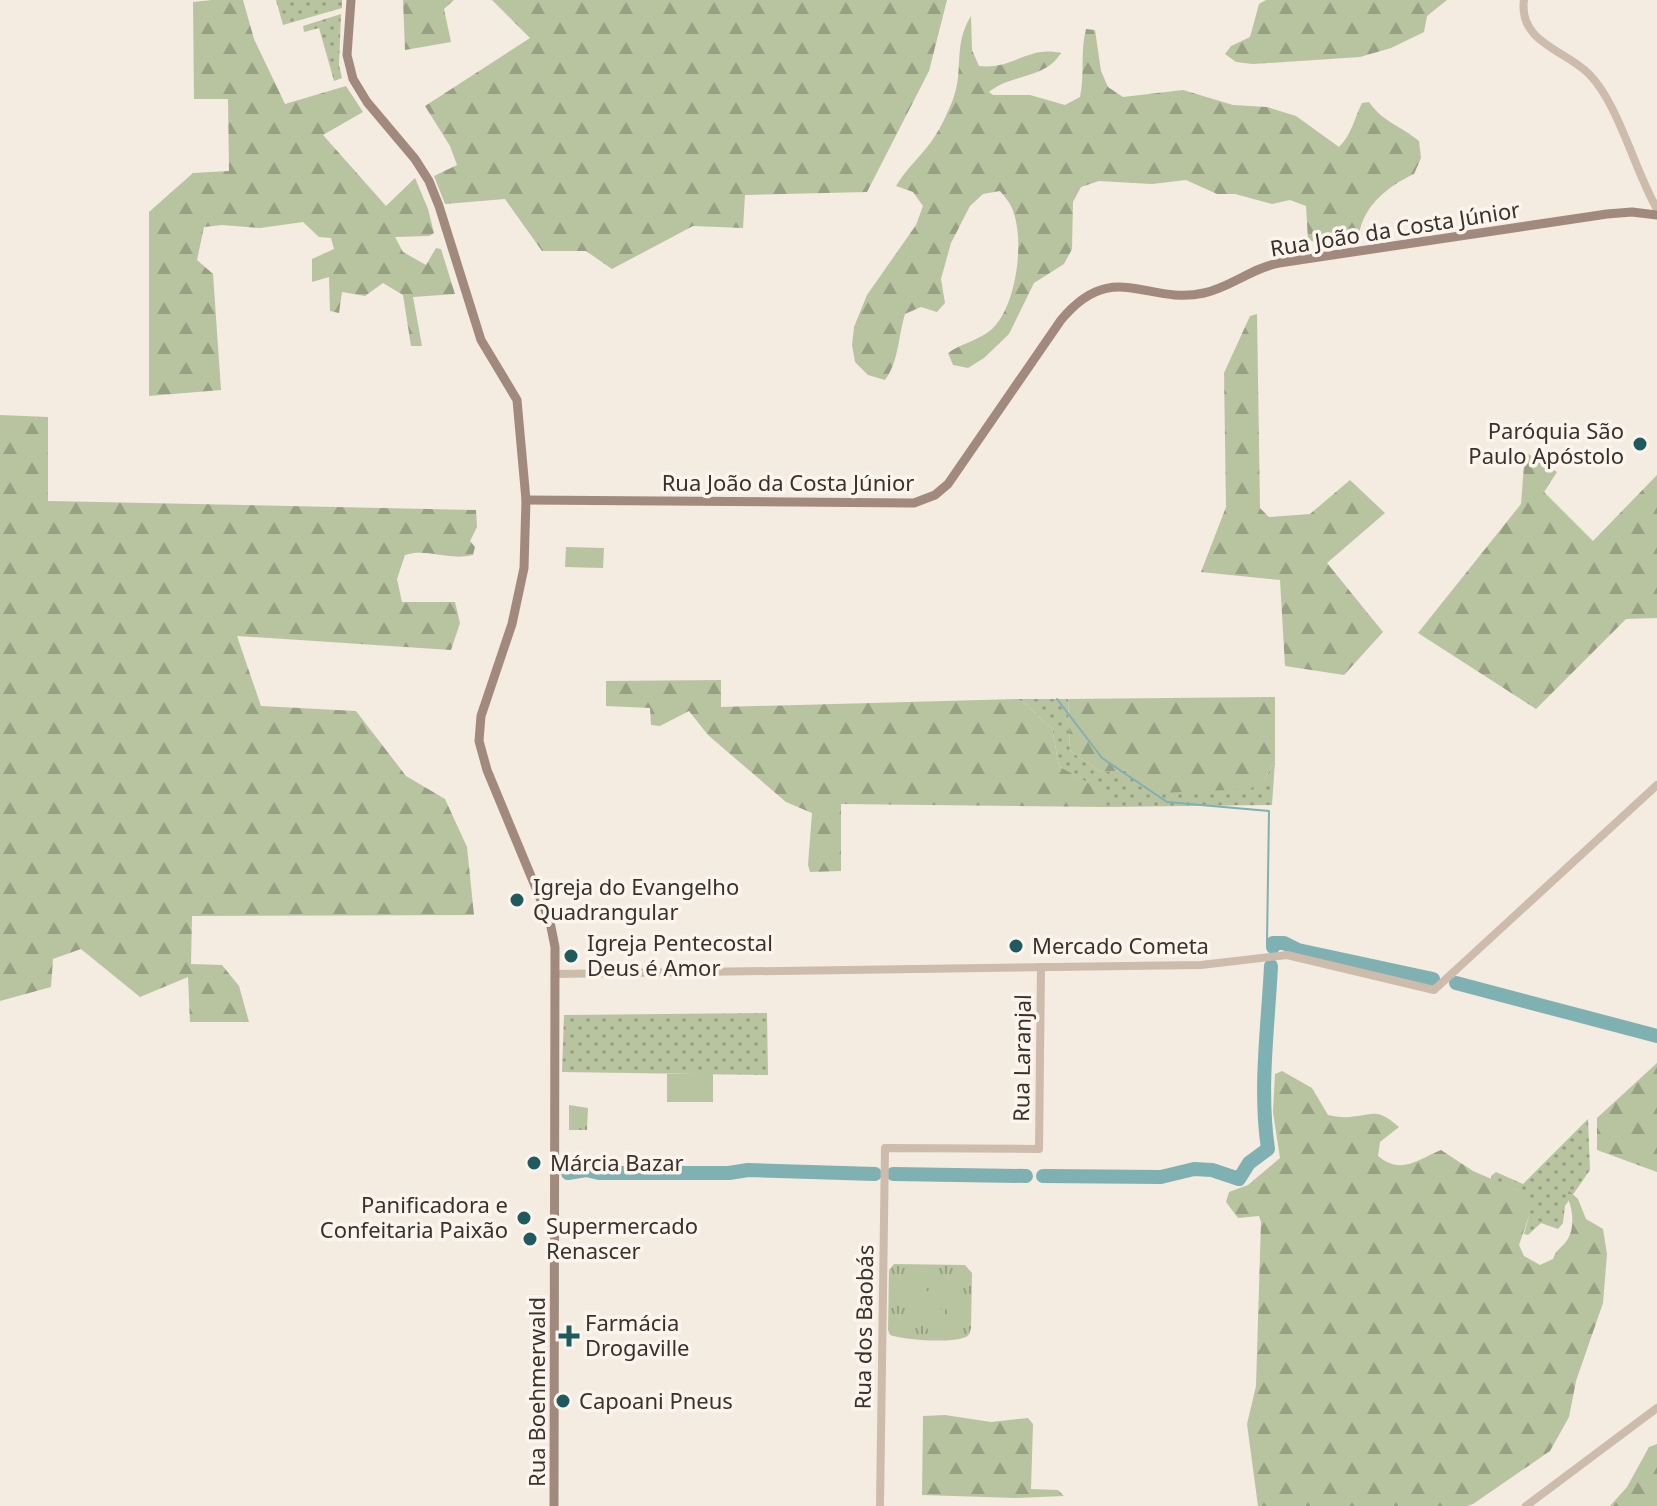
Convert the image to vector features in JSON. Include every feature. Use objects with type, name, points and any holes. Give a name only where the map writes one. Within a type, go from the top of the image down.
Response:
[{"type":"main road","name":"Rua Boehmerwald","points":[[351,0],[347,55],[353,79],[367,102],[415,159],[429,181],[481,340],[517,400],[526,500],[526,551],[512,624],[481,716],[479,741],[487,770],[550,922],[555,947],[554,1506]]},
{"type":"main road","name":"Rua João da Costa Júnior","points":[[526,500],[914,503],[935,495],[948,484],[1061,320],[1073,307],[1099,291],[1129,287],[1200,294],[1257,268],[1279,263],[1607,214],[1632,212],[1657,215]]},
{"type":"street","points":[[1524,0],[1523,17],[1531,33],[1585,70],[1601,89],[1657,209]]},
{"type":"street","points":[[556,974],[1201,965],[1287,955],[1434,990],[1657,785]]},
{"type":"street","name":"Rua Laranjal","points":[[885,1148],[1039,1149],[1041,967]]},
{"type":"street","name":"Rua dos Baobás","points":[[880,1506],[885,1148]]},
{"type":"street","points":[[1526,1506],[1657,1408]]},
{"type":"green space","points":[[243,0],[254,39],[285,104],[346,86],[363,112],[323,135],[386,206],[415,178],[434,233],[429,236],[395,237],[403,252],[426,265],[436,248],[441,249],[455,294],[413,297],[422,346],[411,346],[403,295],[383,283],[365,296],[342,292],[339,313],[330,311],[329,277],[312,282],[312,259],[334,249],[331,238],[319,237],[303,222],[260,228],[204,227],[197,260],[213,274],[221,390],[149,396],[149,212],[193,173],[229,171],[228,99],[194,99],[193,2]]},
{"type":"green space","points":[[276,0],[342,0],[342,8],[283,25]]},
{"type":"green space","points":[[403,0],[454,0],[444,9],[451,42],[405,50]]},
{"type":"green space","points":[[492,0],[947,0],[929,71],[867,192],[745,195],[743,228],[693,226],[612,269],[586,251],[542,251],[505,199],[445,204],[434,176],[457,165],[450,146],[425,106],[530,38]]},
{"type":"green space","points":[[1266,0],[1447,0],[1427,16],[1424,32],[1391,48],[1360,57],[1253,64],[1236,62],[1225,54],[1231,46],[1250,37],[1259,4]]},
{"type":"green space","points":[[341,14],[339,65],[342,78],[334,81],[319,28],[304,32],[303,26]]},
{"type":"green space","points":[[971,16],[972,50],[979,66],[1002,65],[1039,52],[1061,53],[1046,68],[998,86],[989,92],[993,95],[1030,95],[1065,105],[1080,97],[1086,29],[1095,30],[1101,71],[1108,87],[1123,97],[1183,90],[1233,105],[1267,107],[1296,116],[1339,147],[1350,132],[1362,103],[1369,102],[1387,120],[1419,141],[1421,158],[1414,174],[1386,191],[1371,206],[1359,235],[1334,243],[1308,240],[1306,206],[1290,200],[1272,204],[1235,194],[1217,194],[1186,180],[1152,184],[1099,181],[1081,187],[1073,202],[1072,249],[1064,264],[1034,283],[1009,334],[984,358],[968,368],[953,365],[948,353],[987,333],[1001,318],[1013,288],[1018,252],[1016,219],[1010,204],[1000,191],[983,194],[970,206],[951,243],[941,279],[945,303],[937,312],[921,307],[905,314],[890,373],[885,380],[868,375],[855,362],[852,345],[854,327],[867,295],[916,225],[923,206],[913,192],[896,186],[935,136],[952,102],[962,38]]},
{"type":"green space","points":[[1257,314],[1260,508],[1269,517],[1310,514],[1350,480],[1385,513],[1327,563],[1383,632],[1344,675],[1285,666],[1280,580],[1201,572],[1226,507],[1224,373],[1250,316]]},
{"type":"green space","points":[[0,415],[48,417],[48,501],[476,510],[477,527],[470,541],[475,547],[473,555],[405,555],[397,579],[402,602],[455,602],[460,623],[451,650],[237,636],[261,706],[356,711],[406,776],[445,799],[467,847],[474,915],[192,916],[191,964],[222,965],[239,986],[249,1022],[190,1022],[188,977],[140,997],[81,949],[53,959],[51,987],[0,1001]]},
{"type":"green space","points":[[1525,452],[1557,472],[1544,492],[1593,541],[1657,475],[1657,618],[1626,619],[1536,709],[1418,633],[1521,504]]},
{"type":"green space","points":[[566,547],[604,548],[603,568],[565,567]]},
{"type":"green space","points":[[721,680],[721,707],[1017,699],[1052,728],[1059,766],[1107,794],[1106,807],[841,804],[841,871],[810,872],[812,813],[786,802],[708,735],[689,711],[660,726],[651,725],[650,708],[606,706],[606,681]]},
{"type":"green space","points":[[1275,697],[1275,761],[1264,780],[1250,789],[1160,793],[1138,785],[1129,770],[1101,772],[1070,751],[1068,699]]},
{"type":"green space","points":[[1017,699],[1068,699],[1070,751],[1101,772],[1129,770],[1264,780],[1275,761],[1272,805],[1106,807],[1106,794],[1059,766],[1052,728]]},
{"type":"green space","points":[[767,1013],[768,1075],[562,1072],[564,1015]]},
{"type":"green space","points":[[1657,1063],[1657,1172],[1597,1150],[1597,1118]]},
{"type":"green space","points":[[1282,1071],[1312,1088],[1328,1115],[1380,1115],[1399,1127],[1380,1142],[1378,1156],[1386,1162],[1409,1164],[1441,1150],[1473,1171],[1517,1190],[1528,1202],[1529,1216],[1519,1245],[1524,1256],[1540,1265],[1553,1259],[1571,1232],[1569,1191],[1578,1199],[1586,1219],[1603,1229],[1607,1254],[1603,1303],[1576,1381],[1569,1417],[1550,1451],[1473,1504],[1258,1506],[1247,1424],[1256,1386],[1261,1222],[1259,1216],[1238,1218],[1226,1202],[1229,1192],[1248,1185],[1280,1158],[1273,1112],[1275,1074]]},
{"type":"green space","points":[[667,1074],[713,1074],[713,1102],[667,1102]]},
{"type":"green space","points":[[569,1105],[588,1108],[587,1130],[569,1130]]},
{"type":"green space","points":[[1588,1119],[1590,1170],[1565,1206],[1563,1223],[1558,1229],[1541,1223],[1528,1235],[1524,1234],[1529,1216],[1517,1190],[1491,1180],[1491,1176],[1496,1172],[1523,1184]]},
{"type":"green space","points":[[894,1264],[965,1265],[972,1273],[971,1328],[968,1336],[937,1341],[890,1335],[889,1270]]},
{"type":"green space","points":[[945,1276],[966,1304],[951,1316],[930,1289]]},
{"type":"green space","points":[[920,1282],[948,1318],[930,1332],[902,1296]]},
{"type":"green space","points":[[945,1415],[991,1422],[1028,1418],[1033,1424],[1031,1489],[1058,1490],[1064,1496],[922,1495],[923,1416]]},
{"type":"green space","points":[[1657,1444],[1657,1506],[1610,1506],[1627,1487],[1649,1447]]},
{"type":"waterway","points":[[1057,699],[1102,758],[1167,802],[1269,811],[1267,942],[1273,943]]},
{"type":"waterway","points":[[1273,947],[1273,943],[1284,943],[1298,950],[1433,979]]},
{"type":"waterway","points":[[1043,1176],[1161,1177],[1194,1169],[1212,1170],[1239,1179],[1249,1163],[1268,1149],[1264,1081],[1271,966]]},
{"type":"waterway","points":[[1456,983],[1657,1036]]},
{"type":"waterway","points":[[568,1173],[586,1170],[599,1173],[729,1173],[748,1170],[875,1174]]},
{"type":"waterway","points":[[893,1174],[1026,1176]]},
{"type":"place","name":"Paróquia São Paulo Apóstolo","points":[[1640,444]]},
{"type":"place","name":"Igreja do Evangelho Quadrangular","points":[[517,900]]},
{"type":"place","name":"Mercado Cometa","points":[[1016,946]]},
{"type":"place","name":"Igreja Pentecostal Deus é Amor","points":[[571,956]]},
{"type":"place","name":"Márcia Bazar","points":[[534,1163]]},
{"type":"place","name":"Panificadora e Confeitaria Paixão","points":[[524,1218]]},
{"type":"place","name":"Supermercado Renascer","points":[[530,1239]]},
{"type":"place","name":"Farmácia Drogaville","points":[[569,1336]]},
{"type":"place","name":"Capoani Pneus","points":[[563,1401]]}]
